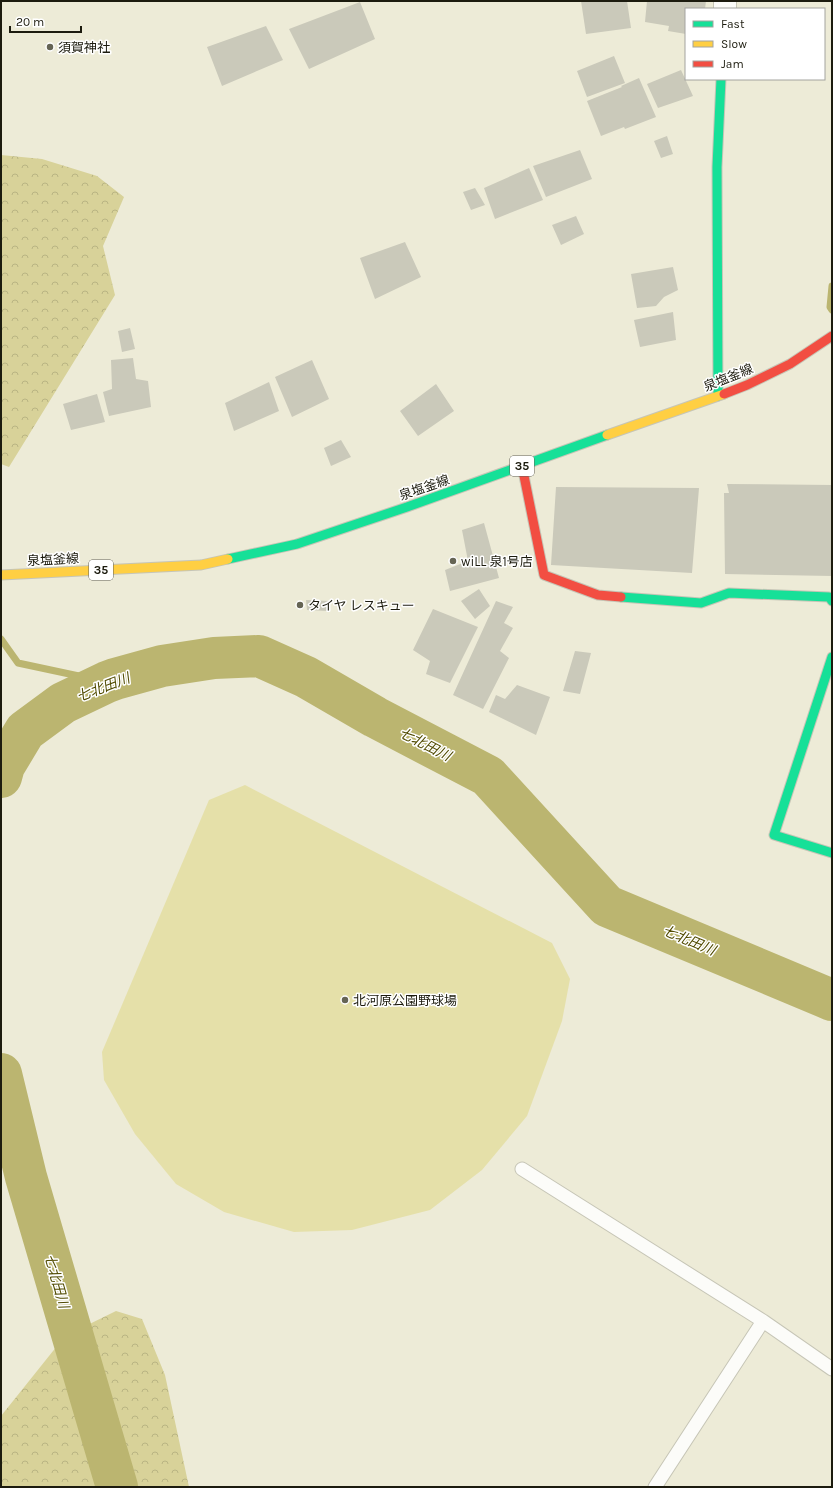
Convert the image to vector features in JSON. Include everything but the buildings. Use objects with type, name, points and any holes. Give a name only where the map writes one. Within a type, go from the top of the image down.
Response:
[{"type":"street","points":[[718,396],[717,167],[721,80]]},
{"type":"street","name":"泉塩釜線","points":[[1,575],[201,565],[296,544],[522,466],[748,385],[790,364],[832,336]]},
{"type":"street","points":[[522,466],[544,576],[598,595],[701,603],[730,593],[829,597],[832,601]]},
{"type":"street","points":[[832,657],[774,835],[832,853]]},
{"type":"lane","points":[[522,1169],[763,1321],[832,1369]]},
{"type":"lane","points":[[655,1487],[763,1321]]},
{"type":"green space","points":[[1,155],[42,159],[97,176],[124,197],[103,246],[115,295],[9,467],[1,464]]},
{"type":"green space","points":[[116,1311],[142,1319],[165,1375],[189,1487],[1,1487],[1,1416],[65,1336]]},
{"type":"shaded area","name":"北河原公園野球場","points":[[245,785],[552,943],[570,979],[562,1021],[527,1116],[482,1170],[430,1210],[352,1230],[294,1232],[224,1212],[176,1184],[135,1134],[104,1080],[102,1052],[209,800]]},
{"type":"waterway","points":[[832,286],[830,307],[832,310]]},
{"type":"waterway","points":[[1,639],[18,663],[107,682]]},
{"type":"waterway","name":"七北田川","points":[[1,777],[4,766],[25,731],[63,703],[107,682],[162,666],[214,658],[259,656],[306,677],[375,717],[488,776],[607,906],[832,1000]]},
{"type":"waterway","name":"七北田川","points":[[1,1074],[26,1177],[117,1487]]},
{"type":"traffic: fast","points":[[718,396],[717,167],[721,80]]},
{"type":"traffic: fast","points":[[228,559],[297,544],[407,507],[607,435]]},
{"type":"traffic: fast","points":[[621,597],[701,603],[729,593],[829,597],[832,601]]},
{"type":"traffic: fast","points":[[832,657],[774,835],[832,853]]},
{"type":"traffic: slow","points":[[607,435],[724,394]]},
{"type":"traffic: slow","points":[[1,575],[201,565],[228,559]]},
{"type":"traffic: jam","points":[[724,394],[747,385],[790,364],[832,336]]},
{"type":"traffic: jam","points":[[522,466],[544,575],[598,595],[621,597]]},
{"type":"place","name":"須賀神社","points":[[50,47]]},
{"type":"place","name":"wiLL 泉1号店","points":[[453,561]]},
{"type":"place","name":"タイヤ レスキュー","points":[[300,605]]},
{"type":"place","name":"北河原公園野球場","points":[[345,1000]]}]
